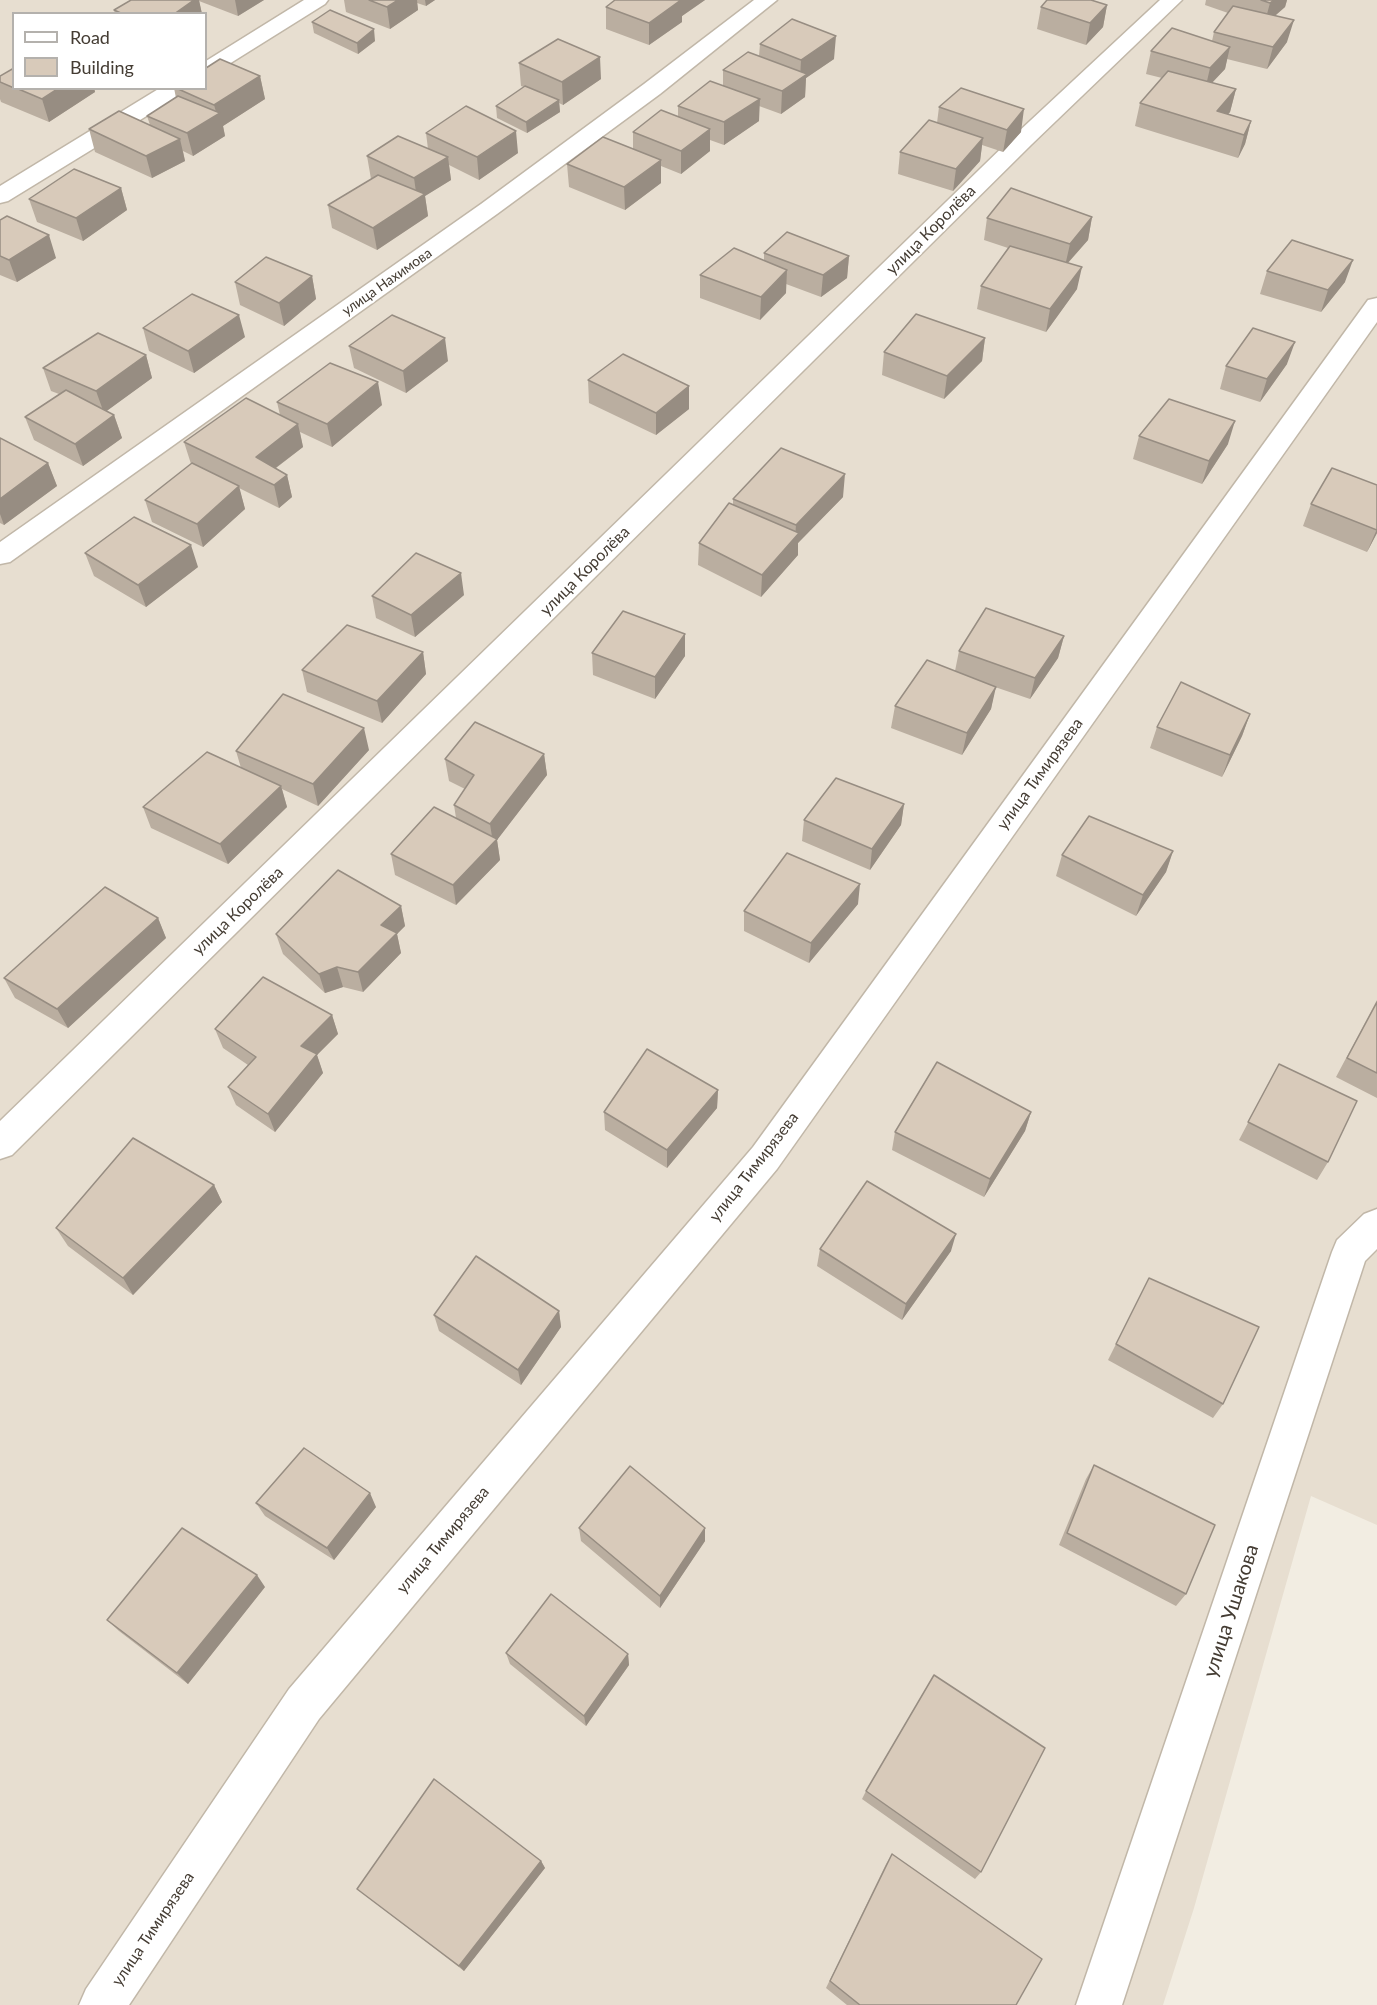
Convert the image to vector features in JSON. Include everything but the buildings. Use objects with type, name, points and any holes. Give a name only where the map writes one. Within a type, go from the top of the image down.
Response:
[{"type":"street","points":[[207,69],[318,0]]},
{"type":"street","name":"улица Нахимова","points":[[0,555],[489,209],[642,96],[766,0]]},
{"type":"street","name":"улица Королёва","points":[[0,1144],[1024,140],[1172,0]]},
{"type":"street","points":[[0,196],[173,90]]},
{"type":"street","name":"улица Тимирязева","points":[[102,2005],[304,1704],[765,1158],[1377,306]]},
{"type":"street","name":"улица Ушакова","points":[[1099,2005],[1350,1252],[1377,1226]]},
{"type":"shaded area","points":[[0,0],[1377,0],[1377,1525],[1311,1496],[1194,1908],[1163,2005],[0,2005]]}]
